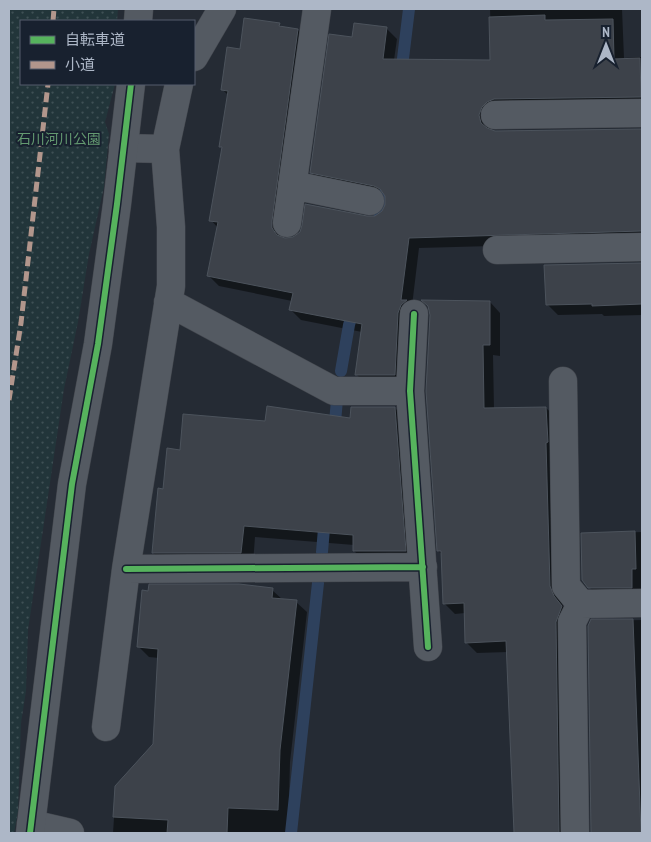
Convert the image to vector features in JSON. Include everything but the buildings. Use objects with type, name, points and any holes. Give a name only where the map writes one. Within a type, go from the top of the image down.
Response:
[{"type":"street","points":[[195,56],[222,9]]},
{"type":"street","points":[[287,223],[317,9]]},
{"type":"street","points":[[70,833],[30,829],[72,484],[98,344],[131,85]]},
{"type":"street","points":[[106,727],[126,568],[171,286],[171,227],[165,149],[179,85]]},
{"type":"street","points":[[495,115],[642,113]]},
{"type":"street","points":[[123,148],[165,149]]},
{"type":"street","points":[[292,185],[370,201]]},
{"type":"street","points":[[497,250],[642,247]]},
{"type":"street","points":[[168,302],[334,391],[410,391]]},
{"type":"street","points":[[414,314],[410,391],[428,647]]},
{"type":"street","points":[[564,381],[566,586],[581,604]]},
{"type":"street","points":[[126,568],[423,567]]},
{"type":"street","points":[[581,604],[642,603]]},
{"type":"street","points":[[575,833],[572,622],[581,604]]},
{"type":"green space","name":"石川河川公園","points":[[9,9],[118,9],[117,20],[20,20],[20,85],[115,85],[105,122],[109,134],[104,187],[89,254],[78,322],[64,389],[28,630],[26,691],[21,723],[18,812],[14,833],[9,833]]},
{"type":"waterway","points":[[401,75],[409,9]]},
{"type":"waterway","points":[[377,228],[388,179]]},
{"type":"waterway","points":[[341,371],[354,307]]},
{"type":"waterway","points":[[334,433],[337,400]]},
{"type":"waterway","points":[[322,552],[325,517]]},
{"type":"waterway","points":[[291,833],[318,583]]},
{"type":"marked path","points":[[53,20],[54,9]]},
{"type":"marked path","points":[[9,400],[21,323],[48,85]]},
{"type":"cycle path","points":[[30,833],[72,484],[98,344],[131,85]]},
{"type":"cycle path","points":[[414,314],[410,391],[428,647]]},
{"type":"cycle path","points":[[126,569],[423,567]]}]
